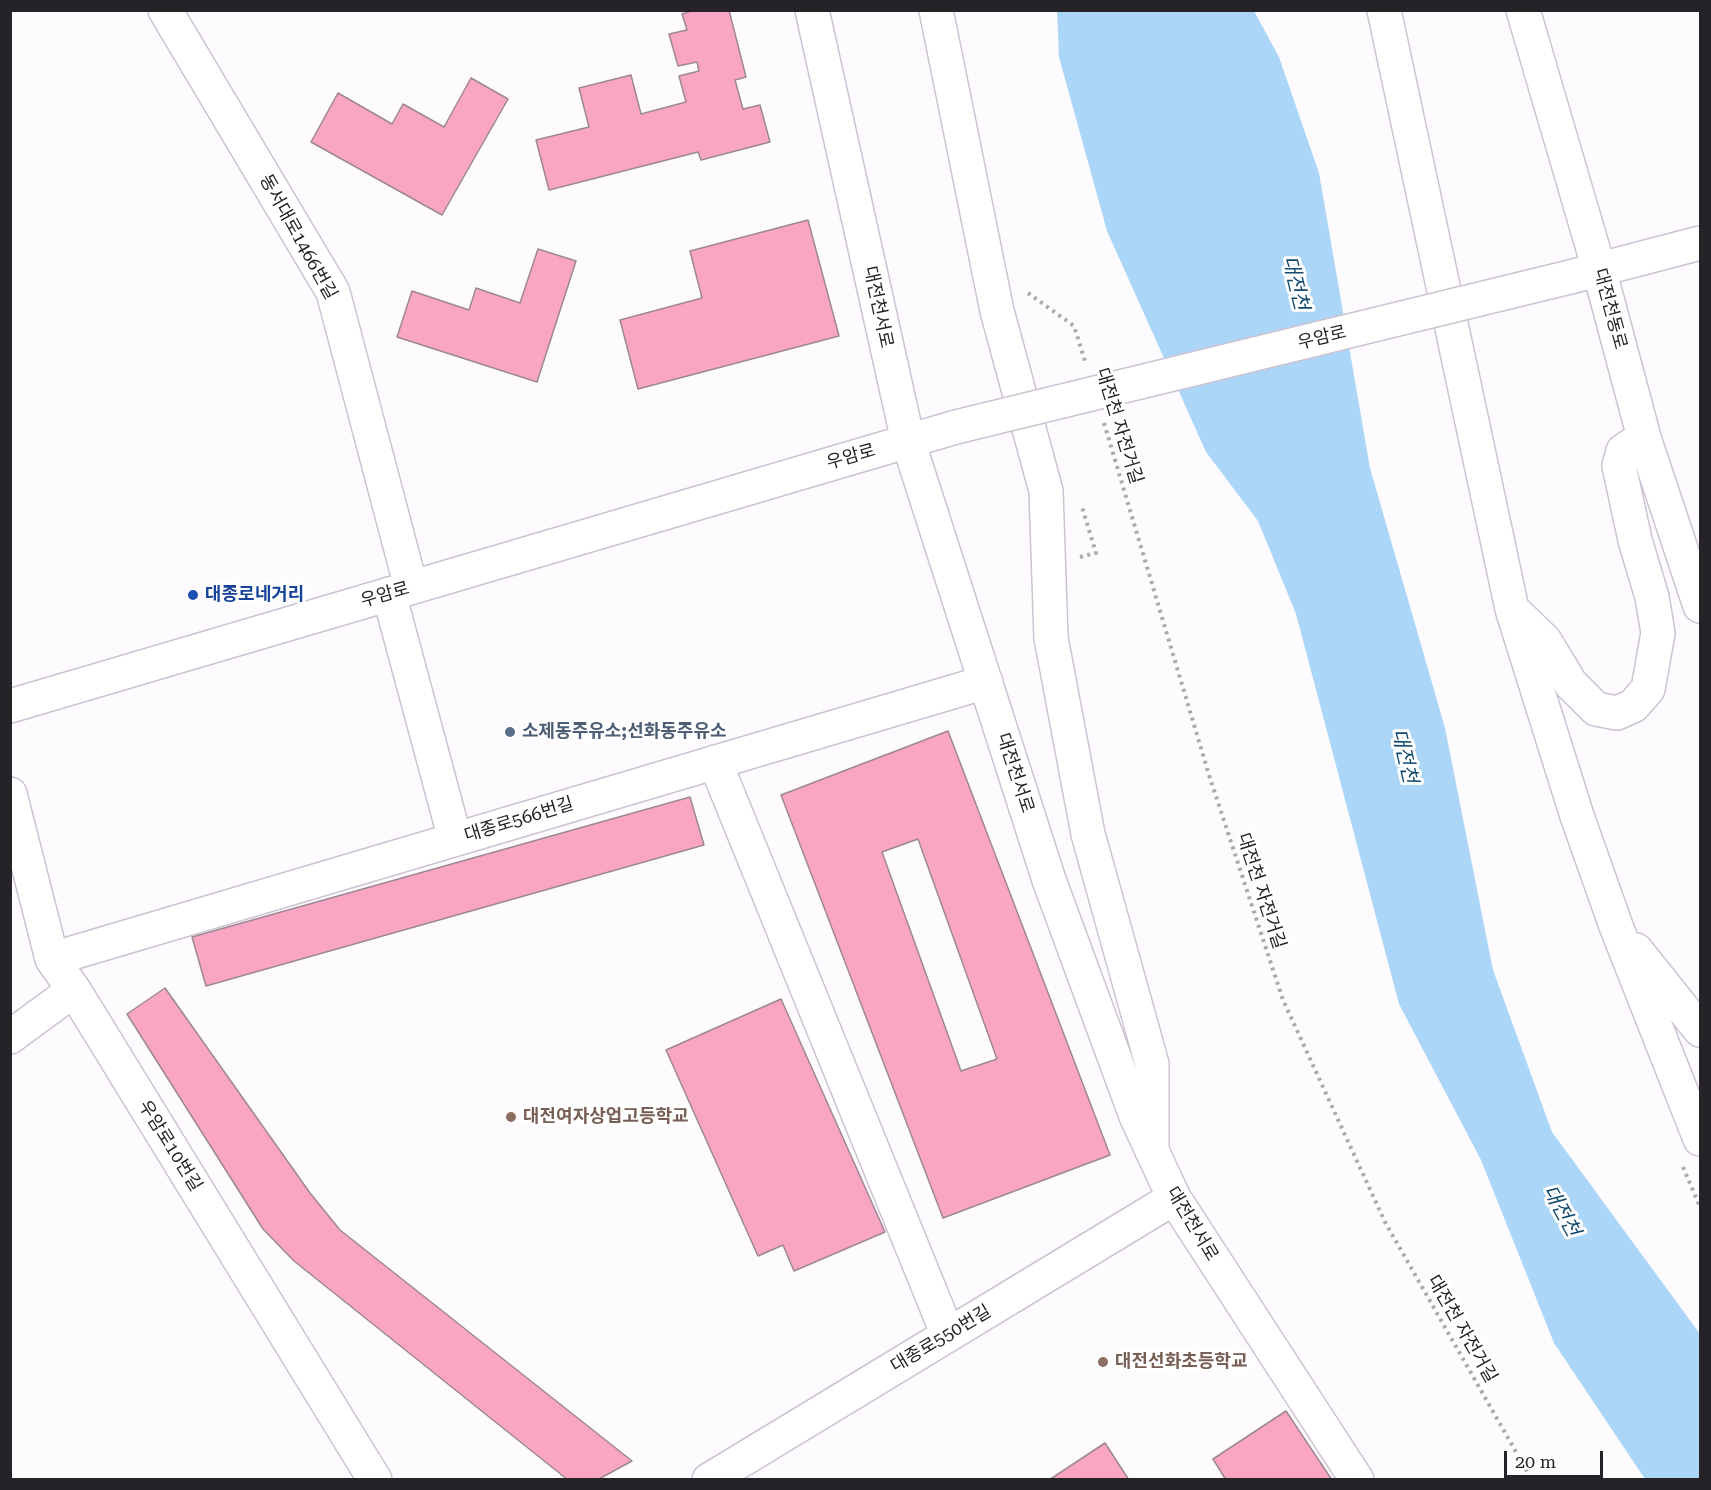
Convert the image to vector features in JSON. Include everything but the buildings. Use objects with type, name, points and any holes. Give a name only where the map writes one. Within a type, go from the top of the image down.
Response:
[{"type":"street","name":"동서대로1466번길","points":[[165,10],[333,292],[455,839]]},
{"type":"street","name":"대전천서로","points":[[812,10],[908,441],[1049,880],[1136,1116],[1174,1198],[1357,1479]]},
{"type":"street","points":[[936,10],[997,311],[1046,492],[1052,638],[1088,834],[1152,1064],[1152,1150]]},
{"type":"street","points":[[1384,10],[1512,609],[1577,816],[1616,926],[1701,1139]]},
{"type":"street","name":"대전천동로","points":[[1523,10],[1585,274],[1701,606]]},
{"type":"street","name":"우암로","points":[[10,705],[956,427],[1585,274],[1701,243]]},
{"type":"street","points":[[1512,609],[1545,641],[1571,684],[1596,709],[1617,713],[1633,706],[1648,689],[1658,633],[1652,597],[1635,540],[1619,465],[1623,451],[1645,441]]},
{"type":"street","name":"대종로566번길","points":[[52,958],[986,682]]},
{"type":"street","points":[[715,762],[948,1335]]},
{"type":"street","name":"우암로10번길","points":[[10,794],[52,958],[74,990],[375,1479]]},
{"type":"street","points":[[1616,926],[1701,1030]]},
{"type":"street","points":[[10,1037],[74,990]]},
{"type":"street","name":"대종로550번길","points":[[708,1479],[1174,1198]]},
{"type":"path","name":"대전천 자전거길","points":[[1028,293],[1074,326],[1088,370]]},
{"type":"path","name":"대전천 자전거길","points":[[1101,414],[1209,775],[1283,1000],[1386,1222],[1532,1479]]},
{"type":"water","name":"대전천","points":[[1057,11],[1254,11],[1279,57],[1319,173],[1370,468],[1445,728],[1493,970],[1552,1132],[1700,1334],[1700,1479],[1645,1479],[1554,1343],[1481,1160],[1399,1004],[1296,614],[1258,521],[1206,452],[1107,231],[1059,57]]},
{"type":"place","name":"대종로네거리","points":[[193,595]]},
{"type":"place","name":"소제동주유소;선화동주유소","points":[[510,732]]},
{"type":"place","name":"대전여자상업고등학교","points":[[511,1117]]},
{"type":"place","name":"대전선화초등학교","points":[[1103,1362]]}]
